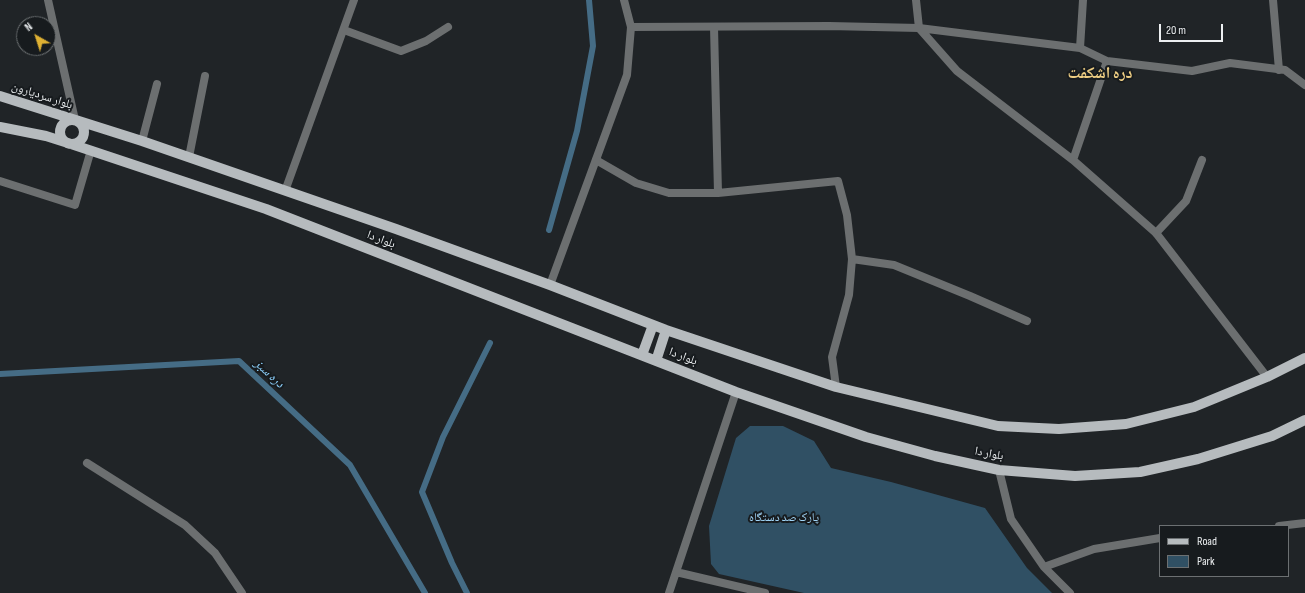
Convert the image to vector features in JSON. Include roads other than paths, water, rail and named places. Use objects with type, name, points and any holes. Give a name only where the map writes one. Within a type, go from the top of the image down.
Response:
[{"type":"main road","name":"بلوار سردیارون","points":[[0,96],[75,120]]},
{"type":"main road","name":"بلوار دا","points":[[75,120],[189,157],[403,231],[550,285],[666,330],[836,387],[998,426],[1059,429],[1126,424],[1194,407],[1267,377],[1305,358]]},
{"type":"main road","points":[[0,127],[46,136],[68,143],[76,143],[83,135],[83,128],[81,124],[75,120],[67,121],[61,126],[60,134],[64,141],[68,143]]},
{"type":"main road","name":"بلوار دا","points":[[68,143],[266,209],[736,392],[866,437],[935,456],[999,470],[1075,476],[1140,472],[1198,459],[1272,436],[1305,420]]},
{"type":"main road","points":[[642,355],[653,325]]},
{"type":"main road","points":[[656,360],[666,330]]},
{"type":"street","points":[[48,0],[75,120]]},
{"type":"street","points":[[285,191],[354,0]]},
{"type":"street","points":[[550,285],[627,75],[631,27],[624,0]]},
{"type":"street","points":[[916,0],[919,28],[957,71],[1073,160],[1156,233],[1267,377]]},
{"type":"street","points":[[1080,48],[1083,0]]},
{"type":"street","points":[[1273,0],[1279,70]]},
{"type":"street","points":[[344,30],[402,51],[426,41],[448,27]]},
{"type":"street","points":[[631,27],[919,28],[1080,48],[1107,61],[1192,71],[1230,63],[1285,70],[1305,85]]},
{"type":"street","points":[[714,27],[718,193]]},
{"type":"street","points":[[1073,160],[1107,61]]},
{"type":"street","points":[[189,157],[205,76]]},
{"type":"street","points":[[142,142],[157,84]]},
{"type":"street","points":[[0,181],[75,205],[90,150]]},
{"type":"street","points":[[596,160],[636,183],[669,193],[718,193],[838,181],[847,215],[852,259],[848,295],[832,357],[836,387]]},
{"type":"street","points":[[1156,233],[1186,201],[1202,160]]},
{"type":"street","points":[[852,259],[894,265],[1027,321]]},
{"type":"street","points":[[669,593],[736,392]]},
{"type":"street","points":[[87,463],[185,525],[216,553],[242,593]]},
{"type":"street","points":[[999,470],[1011,519],[1044,567],[1070,593]]},
{"type":"street","points":[[1288,525],[1305,523]]},
{"type":"street","points":[[1044,567],[1094,549],[1159,538]]},
{"type":"street","points":[[676,572],[764,593]]},
{"type":"waterway","points":[[549,230],[577,131],[593,46],[589,0]]},
{"type":"waterway","points":[[467,593],[452,563],[422,492],[443,437],[490,343]]},
{"type":"waterway","name":"دره سبز","points":[[0,374],[239,361],[350,465],[425,593]]},
{"type":"district","name":"دره اشکفت","points":[[1100,74]]},
{"type":"park label","name":"پارک صد دستگاه","points":[[784,518]]}]
